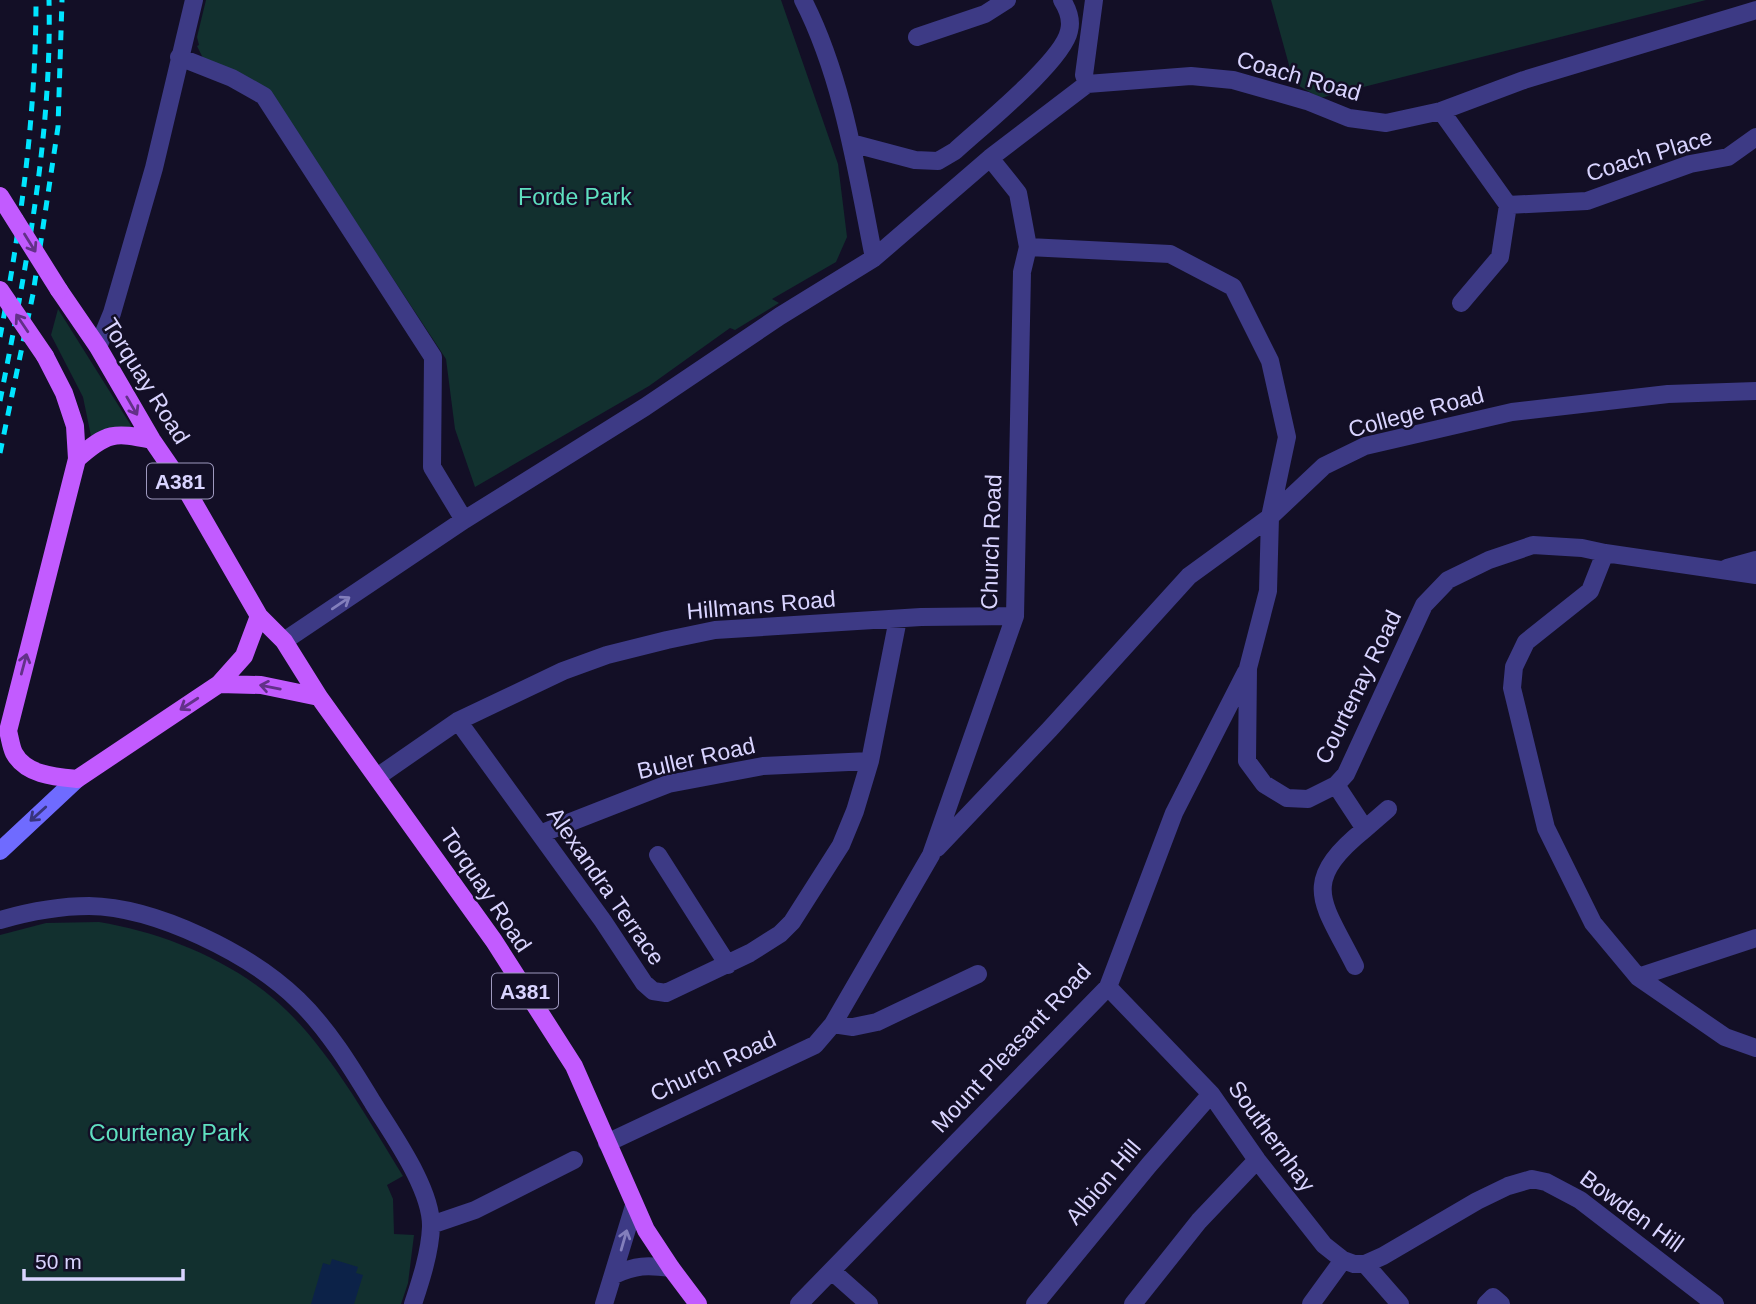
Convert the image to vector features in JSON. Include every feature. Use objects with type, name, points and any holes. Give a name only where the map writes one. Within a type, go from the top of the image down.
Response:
[{"type":"main road","name":"Torquay Road","points":[[0,196],[98,347],[152,440],[187,491],[259,615],[284,641],[319,697],[494,941],[574,1066],[634,1206],[671,1268],[698,1304]]},
{"type":"main road","points":[[0,290],[45,356],[64,393],[75,426],[77,459],[4,738],[26,766],[50,777],[77,779]]},
{"type":"main road","name":"A381","points":[[77,459],[98,440],[122,434],[152,440]]},
{"type":"main road","points":[[0,850],[77,779],[219,684],[244,656],[259,615]]},
{"type":"main road","points":[[219,684],[261,685],[319,697]]},
{"type":"street","points":[[98,347],[112,313],[154,168],[194,0]]},
{"type":"street","points":[[803,0],[832,74],[851,143],[874,257]]},
{"type":"street","points":[[917,37],[985,13],[1007,0]]},
{"type":"street","points":[[851,143],[915,160],[938,161],[955,151],[1055,58],[1069,31],[1069,14],[1062,0]]},
{"type":"street","points":[[284,641],[464,520],[645,407],[780,316],[874,257],[990,158],[1087,84],[1084,75],[1094,0]]},
{"type":"street","name":"Coach Road","points":[[1087,84],[1191,76],[1233,80],[1307,101],[1349,118],[1387,123],[1441,111],[1524,80],[1756,10]]},
{"type":"street","points":[[179,57],[232,78],[264,96],[433,357],[432,467],[464,520]]},
{"type":"street","points":[[1441,111],[1508,205],[1500,257],[1461,303]]},
{"type":"street","name":"Coach Place","points":[[1508,205],[1587,201],[1690,164],[1728,157],[1756,137]]},
{"type":"street","name":"Church Road","points":[[607,1143],[814,1045],[833,1024],[931,855],[1015,616],[1022,272],[1028,247],[1018,193],[990,158]]},
{"type":"street","points":[[931,855],[1189,576],[1270,517],[1287,437],[1270,361],[1233,287],[1170,254],[1028,247]]},
{"type":"street","name":"College Road","points":[[1270,517],[1324,466],[1365,446],[1512,412],[1668,394],[1756,391]]},
{"type":"street","name":"Courtenay Road","points":[[1270,517],[1268,591],[1248,668],[1247,761],[1264,784],[1287,798],[1308,799],[1336,785],[1346,774],[1424,606],[1448,580],[1489,560],[1533,545],[1583,548],[1756,575]]},
{"type":"street","points":[[1605,553],[1590,591],[1526,642],[1514,667],[1512,688],[1546,828],[1592,923],[1638,977],[1725,1037],[1756,1048]]},
{"type":"street","points":[[1720,570],[1756,560]]},
{"type":"street","name":"Hillmans Road","points":[[377,776],[458,720],[563,671],[607,655],[667,639],[715,630],[898,619],[1015,616]]},
{"type":"street","name":"Alexandra Terrace","points":[[458,720],[603,921],[644,983],[653,992],[666,993],[728,965],[780,934],[792,922],[841,845],[855,811],[870,761],[898,619]]},
{"type":"street","name":"Mount Pleasant Road","points":[[799,1304],[1108,987],[1174,813],[1248,668]]},
{"type":"street","name":"Buller Road","points":[[540,834],[668,785],[763,766],[870,761]]},
{"type":"street","points":[[1336,785],[1364,829]]},
{"type":"street","points":[[1355,966],[1321,899],[1323,880],[1329,865],[1344,845],[1388,809]]},
{"type":"street","points":[[658,855],[728,965]]},
{"type":"street","points":[[9,918],[89,906],[122,910],[173,925],[218,944],[268,973],[300,1001],[355,1073],[419,1183],[431,1225],[413,1304]]},
{"type":"street","points":[[1638,977],[1756,938]]},
{"type":"street","points":[[833,1024],[853,1027],[877,1022],[978,974]]},
{"type":"street","name":"Southernhay","points":[[1108,987],[1211,1094],[1257,1160],[1324,1245],[1343,1260]]},
{"type":"street","name":"Albion Hill","points":[[1035,1304],[1211,1094]]},
{"type":"street","points":[[431,1225],[475,1210],[573,1160]]},
{"type":"street","points":[[1133,1304],[1199,1221],[1257,1160]]},
{"type":"street","name":"Bowden Hill","points":[[1365,1264],[1384,1256],[1477,1201],[1508,1186],[1532,1179],[1546,1182],[1580,1200],[1715,1304]]},
{"type":"street","points":[[604,1304],[634,1206]]},
{"type":"street","points":[[1311,1304],[1343,1260],[1365,1264],[1400,1304]]},
{"type":"street","points":[[614,1275],[644,1265],[671,1268]]},
{"type":"street","points":[[833,1272],[869,1304]]},
{"type":"green space","name":"Forde Park","points":[[206,0],[781,0],[838,164],[847,237],[836,262],[772,299],[779,303],[735,330],[730,328],[649,386],[475,487],[455,429],[446,359],[282,110],[204,60],[197,46],[197,37]]},
{"type":"green space","points":[[1271,0],[1706,0],[1320,98],[1294,83]]},
{"type":"green space","points":[[58,309],[132,427],[91,436],[83,397],[51,335]]},
{"type":"green space","name":"Courtenay Park","points":[[99,922],[145,932],[214,959],[274,999],[311,1037],[360,1106],[403,1176],[387,1185],[393,1199],[394,1234],[414,1235],[408,1283],[401,1304],[0,1304],[0,935],[46,923]]},
{"type":"water","points":[[332,1259],[358,1267],[356,1273],[363,1275],[354,1304],[311,1304],[323,1263],[330,1265]]},
{"type":"railway","points":[[0,337],[26,169],[36,0]]},
{"type":"railway","points":[[0,401],[28,251],[42,151],[49,51],[49,0]]},
{"type":"railway","points":[[0,453],[33,294],[58,127],[62,0]]}]
